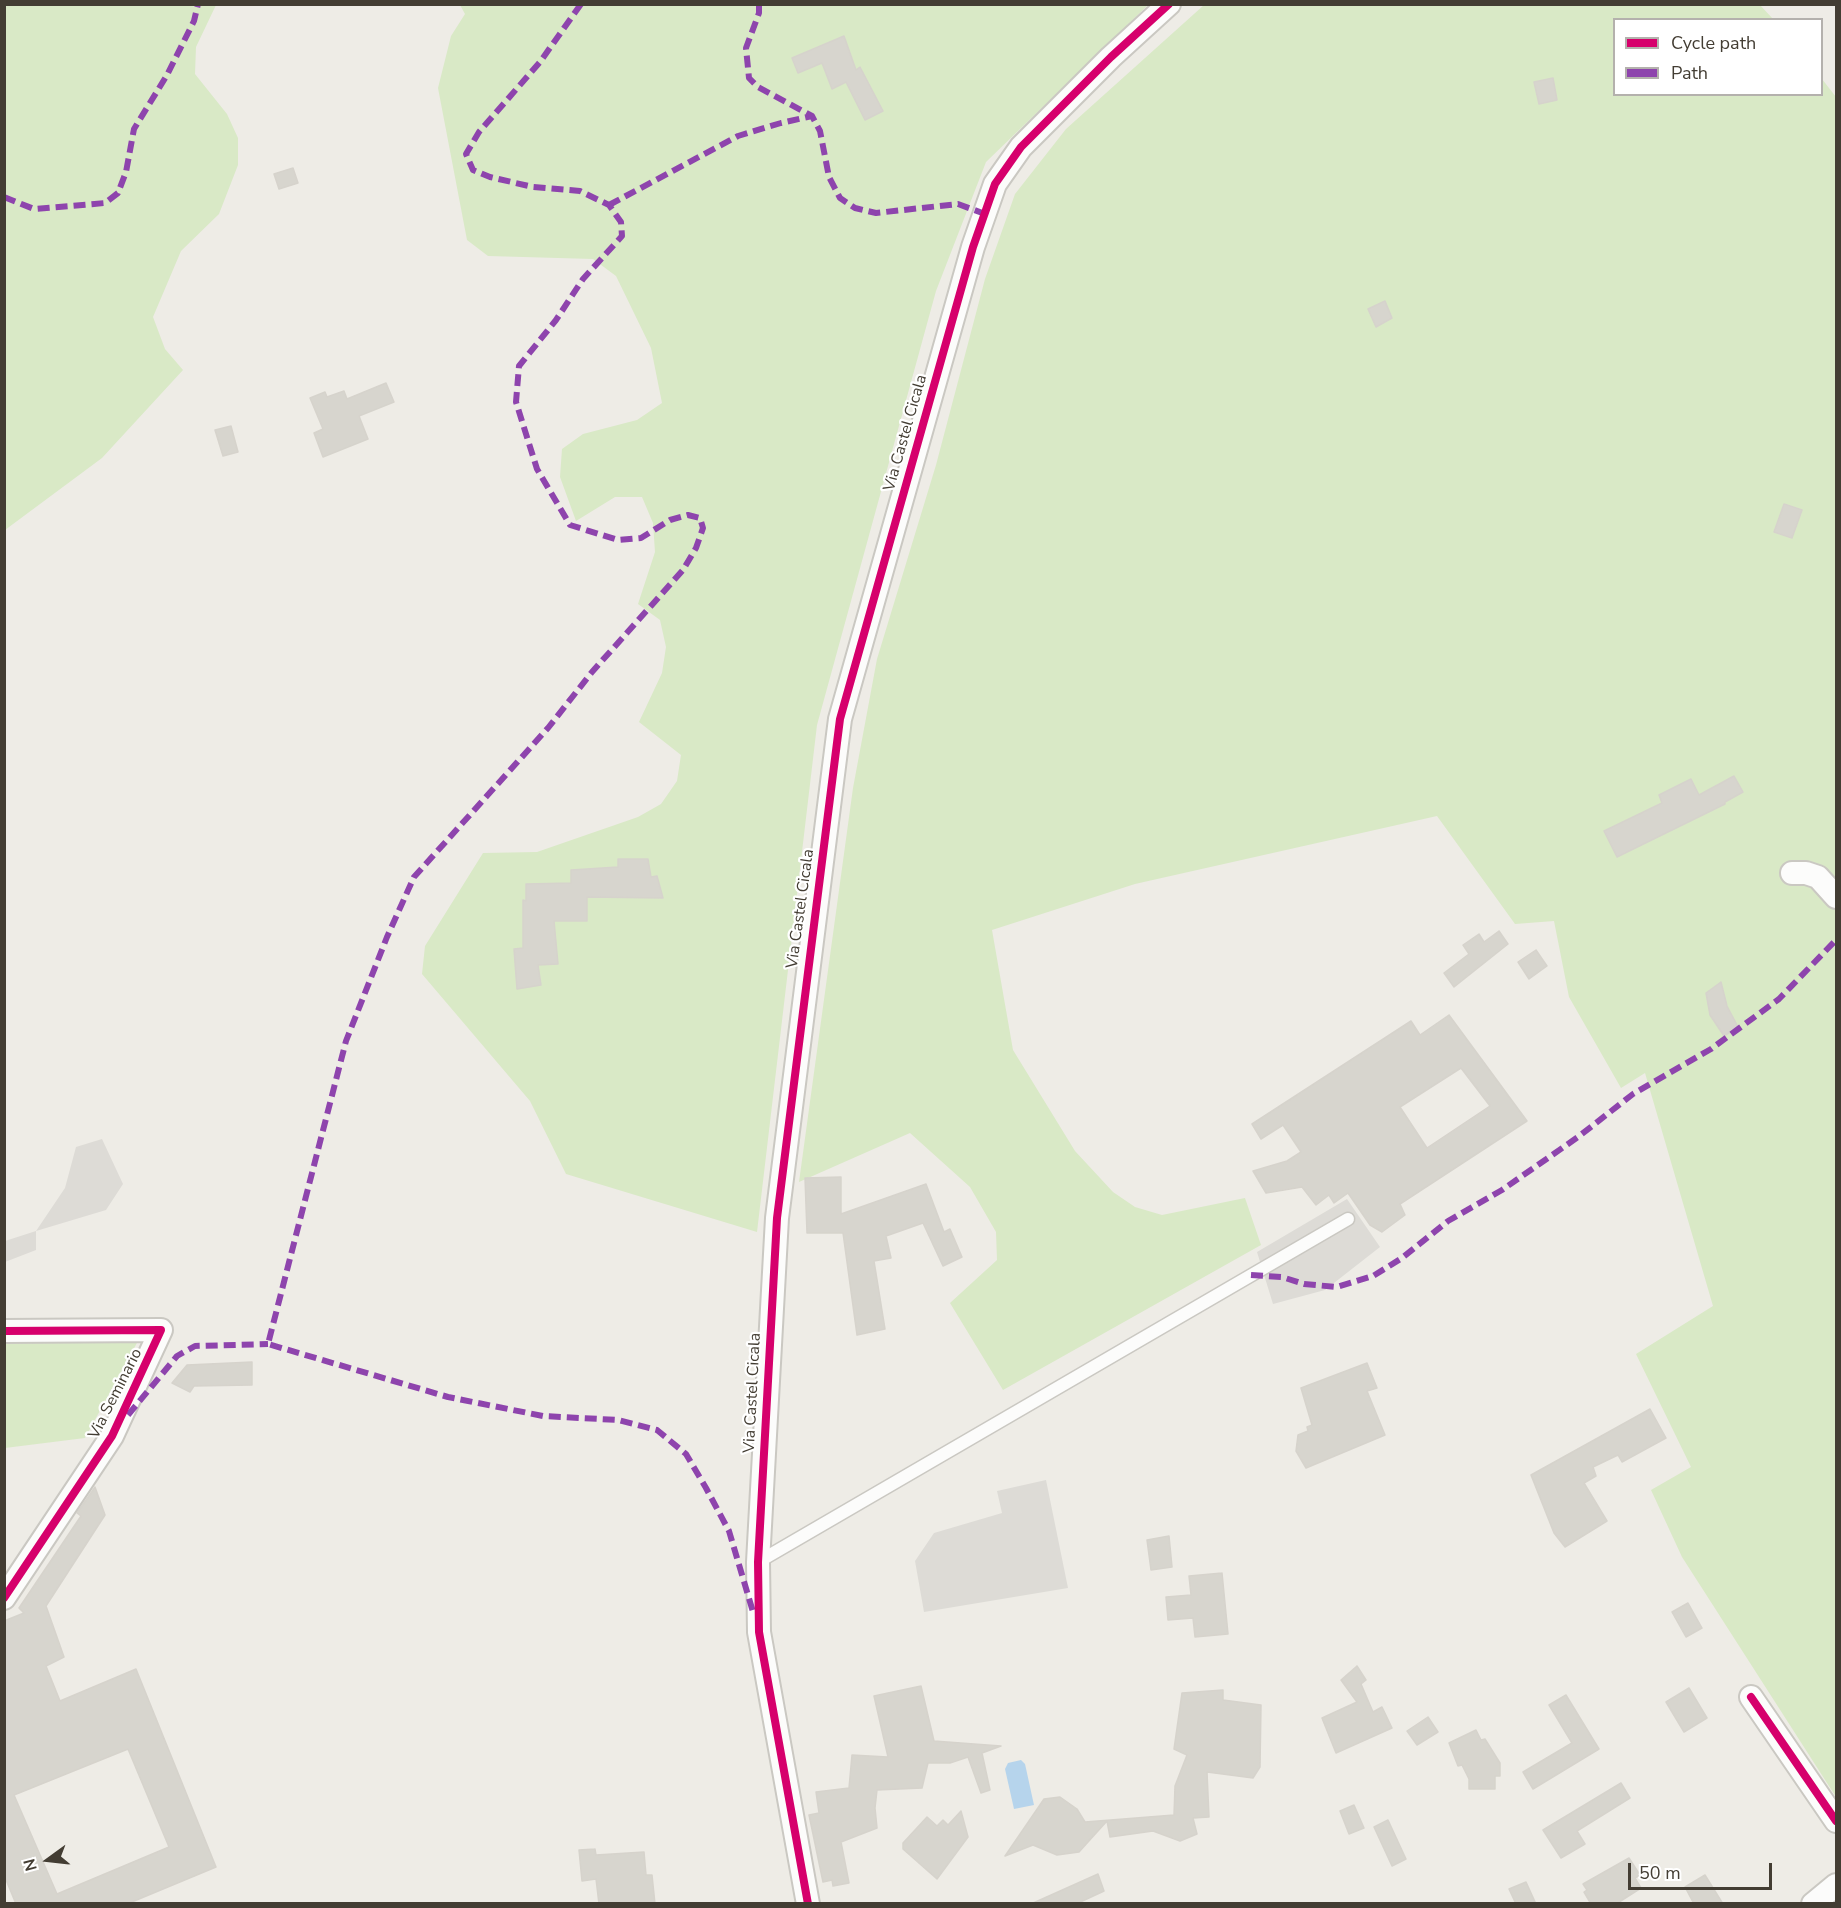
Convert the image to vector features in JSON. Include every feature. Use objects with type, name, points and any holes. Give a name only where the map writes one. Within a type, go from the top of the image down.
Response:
[{"type":"street","name":"Via Castel Cicala","points":[[808,1904],[759,1632],[758,1562],[777,1218],[840,719],[973,247],[996,184],[1022,147],[1111,57],[1169,4]]},
{"type":"street","points":[[1792,873],[1806,873],[1818,877],[1836,897]]},
{"type":"street","name":"Via Seminario","points":[[4,1331],[161,1330],[112,1436],[4,1598]]},
{"type":"street","points":[[1751,1697],[1836,1821]]},
{"type":"street","points":[[1813,1904],[1836,1885]]},
{"type":"lane","points":[[758,1562],[1348,1219]]},
{"type":"green space","points":[[5,4],[216,5],[196,47],[195,74],[227,114],[238,138],[238,165],[219,214],[181,251],[153,317],[165,349],[183,370],[102,458],[5,530]]},
{"type":"green space","points":[[460,5],[1148,5],[986,162],[936,291],[817,725],[757,1232],[566,1174],[530,1101],[422,974],[425,946],[483,853],[537,852],[638,817],[661,804],[677,781],[681,755],[639,722],[662,673],[666,647],[660,620],[638,604],[655,552],[653,523],[642,497],[615,497],[576,521],[560,477],[562,449],[583,434],[637,420],[662,403],[651,348],[616,276],[593,259],[488,256],[467,240],[438,88],[451,36],[465,14]]},
{"type":"green space","points":[[1204,5],[1760,5],[1772,18],[1613,18],[1613,96],[1823,96],[1823,80],[1836,97],[1836,1797],[1682,1557],[1651,1490],[1691,1467],[1636,1354],[1713,1306],[1645,1073],[1621,1088],[1569,997],[1554,921],[1515,924],[1437,816],[1135,884],[992,930],[1013,1050],[1075,1151],[1113,1192],[1135,1207],[1162,1215],[1245,1198],[1261,1245],[1003,1390],[950,1303],[997,1260],[996,1232],[970,1187],[910,1133],[799,1182],[853,788],[877,659],[936,465],[985,279],[1015,194],[1066,129]]},
{"type":"green space","points":[[138,1341],[85,1438],[5,1448],[4,1343]]},
{"type":"shaded area","points":[[102,1139],[123,1184],[106,1210],[36,1231],[65,1188],[76,1147]]},
{"type":"shaded area","points":[[1347,1199],[1380,1247],[1325,1290],[1273,1304],[1257,1252]]},
{"type":"shaded area","points":[[36,1231],[36,1250],[5,1262],[5,1241]]},
{"type":"shaded area","points":[[1046,1480],[1068,1588],[924,1612],[915,1561],[934,1533],[1002,1513],[997,1491]]},
{"type":"water","points":[[1021,1760],[1025,1764],[1034,1805],[1014,1809],[1005,1769],[1008,1763]]},
{"type":"building","points":[[844,36],[856,70],[860,67],[883,111],[865,120],[846,82],[832,89],[822,63],[798,73],[792,58]]},
{"type":"building","points":[[1553,78],[1557,100],[1539,104],[1534,82]]},
{"type":"building","points":[[293,168],[298,183],[279,189],[274,174]]},
{"type":"building","points":[[1385,301],[1392,318],[1376,327],[1368,309]]},
{"type":"building","points":[[386,383],[394,402],[359,416],[368,439],[323,457],[314,433],[323,429],[310,398],[325,392],[327,397],[344,391],[347,399]]},
{"type":"building","points":[[231,426],[238,452],[223,456],[215,430]]},
{"type":"building","points":[[1784,504],[1802,510],[1792,538],[1774,532]]},
{"type":"building","points":[[1734,776],[1743,792],[1725,804],[1617,857],[1604,831],[1662,803],[1659,795],[1691,779],[1699,795]]},
{"type":"building","points":[[618,859],[648,859],[651,877],[657,876],[663,898],[587,897],[587,921],[554,921],[558,964],[538,965],[541,985],[517,989],[514,949],[523,948],[523,900],[526,901],[526,884],[571,883],[571,870],[618,867]]},
{"type":"building","points":[[1499,931],[1508,944],[1454,987],[1444,973],[1469,954],[1463,945],[1479,934],[1484,942]]},
{"type":"building","points":[[1536,950],[1547,966],[1529,979],[1518,962]]},
{"type":"building","points":[[1721,982],[1727,1006],[1738,1027],[1724,1036],[1710,1015],[1706,993]]},
{"type":"building","points":[[1449,1015],[1527,1121],[1400,1204],[1405,1215],[1382,1232],[1370,1225],[1348,1193],[1334,1203],[1329,1195],[1316,1205],[1302,1187],[1266,1193],[1253,1171],[1287,1161],[1301,1152],[1283,1125],[1261,1139],[1252,1124],[1411,1021],[1420,1035]],"holes":[[[1461,1068],[1490,1106],[1427,1148],[1400,1107]]]},
{"type":"building","points":[[841,1177],[841,1214],[926,1184],[944,1232],[950,1229],[962,1257],[943,1266],[923,1223],[886,1236],[891,1258],[874,1261],[885,1329],[857,1335],[843,1233],[807,1233],[805,1178]]},
{"type":"building","points":[[252,1362],[252,1385],[194,1386],[190,1392],[172,1383],[187,1365]]},
{"type":"building","points":[[1367,1363],[1377,1388],[1367,1391],[1385,1435],[1306,1468],[1296,1451],[1298,1435],[1308,1431],[1307,1427],[1312,1425],[1301,1388]]},
{"type":"building","points":[[1650,1409],[1666,1438],[1622,1462],[1618,1455],[1593,1467],[1596,1476],[1584,1483],[1607,1521],[1565,1547],[1554,1533],[1531,1475]]},
{"type":"building","points":[[95,1487],[105,1515],[46,1606],[64,1657],[46,1666],[60,1701],[136,1669],[216,1867],[127,1904],[16,1904],[4,1875],[4,1621],[24,1613],[19,1608],[81,1516],[77,1513]],"holes":[[[128,1749],[169,1847],[57,1894],[14,1795]]]},
{"type":"building","points":[[1169,1536],[1172,1567],[1151,1570],[1147,1540]]},
{"type":"building","points":[[1222,1573],[1228,1634],[1195,1637],[1193,1618],[1168,1620],[1166,1597],[1191,1595],[1189,1576]]},
{"type":"building","points":[[1688,1603],[1702,1628],[1686,1637],[1672,1612]]},
{"type":"building","points":[[1357,1666],[1366,1680],[1361,1684],[1373,1712],[1382,1707],[1392,1728],[1336,1753],[1322,1718],[1357,1702],[1341,1680]]},
{"type":"building","points":[[921,1686],[934,1741],[1001,1746],[982,1753],[990,1790],[981,1793],[968,1757],[950,1763],[928,1763],[922,1788],[877,1790],[875,1808],[877,1828],[841,1842],[849,1883],[833,1886],[832,1880],[823,1882],[809,1815],[819,1813],[816,1792],[849,1788],[852,1755],[888,1757],[874,1696]]},
{"type":"building","points":[[1689,1688],[1707,1718],[1684,1732],[1666,1702]]},
{"type":"building","points":[[1223,1690],[1223,1700],[1261,1705],[1260,1767],[1253,1778],[1207,1772],[1209,1817],[1193,1818],[1197,1834],[1180,1841],[1153,1831],[1110,1837],[1107,1821],[1079,1852],[1057,1855],[1033,1845],[1005,1856],[1044,1799],[1060,1797],[1077,1809],[1085,1822],[1174,1815],[1175,1786],[1187,1755],[1174,1749],[1182,1693]]},
{"type":"building","points":[[1566,1695],[1599,1749],[1533,1789],[1523,1772],[1572,1743],[1549,1705]]},
{"type":"building","points":[[1428,1717],[1438,1732],[1417,1745],[1407,1731]]},
{"type":"building","points":[[1476,1730],[1481,1740],[1485,1739],[1500,1763],[1500,1776],[1495,1776],[1495,1789],[1469,1789],[1469,1779],[1462,1765],[1458,1766],[1449,1743]]},
{"type":"building","points":[[1621,1783],[1630,1798],[1577,1831],[1585,1844],[1561,1858],[1543,1830]]},
{"type":"building","points":[[1354,1805],[1364,1828],[1349,1834],[1340,1811]]},
{"type":"building","points":[[961,1811],[968,1837],[937,1879],[903,1849],[903,1843],[927,1817],[937,1826],[943,1820],[948,1825]]},
{"type":"building","points":[[1388,1820],[1406,1859],[1392,1866],[1374,1827]]},
{"type":"building","points":[[595,1849],[596,1855],[644,1852],[646,1875],[652,1875],[655,1904],[599,1904],[596,1879],[582,1881],[579,1850]]},
{"type":"building","points":[[1629,1858],[1640,1875],[1635,1878],[1641,1888],[1616,1904],[1591,1904],[1584,1892],[1587,1890],[1583,1884]]},
{"type":"building","points":[[1098,1874],[1104,1891],[1076,1904],[1031,1904]]},
{"type":"building","points":[[1705,1875],[1723,1904],[1694,1904],[1685,1887]]},
{"type":"building","points":[[1526,1882],[1536,1904],[1516,1904],[1509,1889]]},
{"type":"marked path","points":[[4,197],[34,209],[105,203],[118,193],[126,172],[134,129],[167,75],[194,21],[198,4]]},
{"type":"marked path","points":[[581,4],[540,62],[479,132],[466,154],[473,170],[490,177],[533,187],[580,191],[609,205],[621,222],[622,236],[583,279],[556,320],[519,366],[516,402],[537,469],[570,525],[618,540],[641,538],[670,520],[688,515],[700,518],[703,528],[696,548],[683,570],[592,672],[548,728],[414,877],[387,937],[346,1041],[268,1344],[448,1397],[543,1416],[618,1420],[657,1430],[686,1454],[729,1531],[753,1612]]},
{"type":"marked path","points":[[759,4],[759,13],[746,48],[749,78],[758,87],[812,116],[820,131],[829,177],[840,198],[855,208],[876,213],[958,204],[985,214]]},
{"type":"marked path","points":[[609,205],[738,136],[812,116]]},
{"type":"marked path","points":[[1251,1275],[1282,1277],[1304,1284],[1337,1287],[1373,1276],[1402,1258],[1448,1221],[1502,1190],[1578,1137],[1633,1094],[1711,1049],[1779,999],[1836,940]]},
{"type":"marked path","points":[[128,1415],[177,1356],[195,1346],[268,1344]]},
{"type":"cycle path","points":[[808,1904],[759,1632],[758,1562],[777,1218],[840,719],[973,247],[995,184],[1021,147],[1111,57],[1169,4]]},
{"type":"cycle path","points":[[4,1331],[161,1330],[112,1436],[4,1598]]},
{"type":"cycle path","points":[[1751,1697],[1836,1821]]}]
